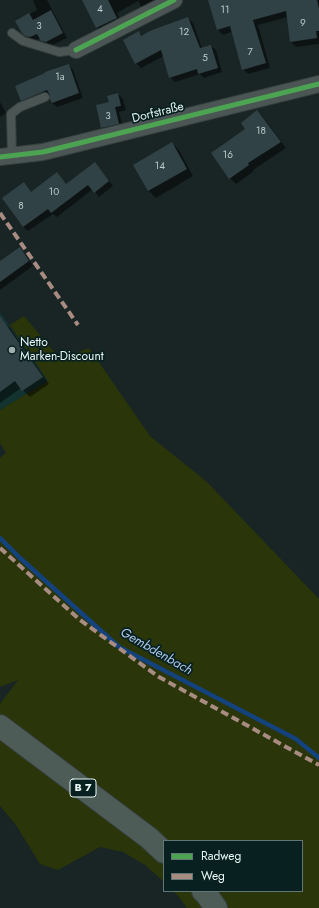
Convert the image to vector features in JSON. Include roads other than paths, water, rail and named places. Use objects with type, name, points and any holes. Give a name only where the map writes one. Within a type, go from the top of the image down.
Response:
[{"type":"main road","name":"B 7","points":[[0,726],[149,838],[163,851]]},
{"type":"main road","points":[[205,892],[216,908]]},
{"type":"street","points":[[76,50],[174,0]]},
{"type":"street","name":"Dorfstraße","points":[[6,157],[43,152],[319,84]]},
{"type":"lane","points":[[12,33],[23,41],[58,52],[76,50]]},
{"type":"lane","name":"Dorfstraße","points":[[6,157],[11,114],[20,107],[45,97]]},
{"type":"waterway","name":"Gembdenbach","points":[[0,538],[20,558],[119,647],[296,739],[319,758]]},
{"type":"place","name":"Netto Marken-Discount","points":[[12,350]]}]
